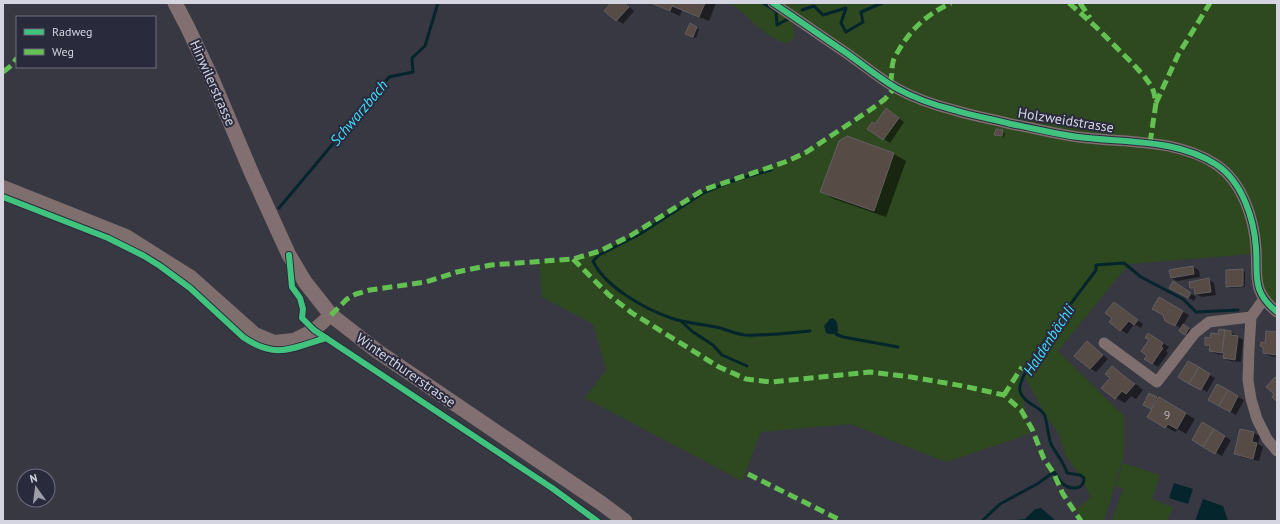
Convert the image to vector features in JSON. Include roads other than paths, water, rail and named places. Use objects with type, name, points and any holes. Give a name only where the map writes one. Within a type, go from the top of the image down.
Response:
[{"type":"main road","name":"Hinwilerstrasse","points":[[175,3],[212,79],[248,165]]},
{"type":"main road","name":"Winterthurerstrasse","points":[[248,165],[289,255],[305,282],[331,315],[377,351],[601,503],[624,521]]},
{"type":"street","name":"Holzweidstrasse","points":[[772,3],[895,87],[940,106],[978,117],[1057,133],[1097,139],[1174,147],[1193,153],[1212,162],[1232,177],[1244,199],[1256,240],[1256,280],[1264,299],[1277,312]]},
{"type":"street","points":[[3,187],[126,236],[191,277],[255,334],[274,342],[294,340],[314,330],[331,315]]},
{"type":"street","points":[[1264,299],[1251,318],[1248,380],[1251,399],[1258,419],[1267,439],[1277,451]]},
{"type":"street","points":[[1104,343],[1157,382],[1196,333],[1209,322],[1251,318]]},
{"type":"water","points":[[833,318],[837,322],[838,331],[836,334],[826,333],[824,326],[830,319]]},
{"type":"water","points":[[1174,483],[1193,489],[1188,504],[1169,498]]},
{"type":"water","points":[[1203,499],[1223,506],[1228,521],[1195,521]]},
{"type":"water","points":[[1041,508],[1056,521],[1007,521],[1025,519],[1035,509]]},
{"type":"waterway","name":"Schwarzbach","points":[[279,208],[389,77],[413,72],[412,58],[425,46],[438,3]]},
{"type":"waterway","name":"Schwarzbach","points":[[763,3],[776,11],[777,25],[788,19]]},
{"type":"waterway","name":"Schwarzbach","points":[[802,10],[814,6],[823,15],[846,8],[841,23],[846,32],[863,22],[861,12],[882,3]]},
{"type":"waterway","points":[[771,170],[735,180],[703,193],[640,234],[599,255],[593,261],[607,280],[627,296],[650,309],[676,320],[716,327],[745,335],[769,335],[810,331]]},
{"type":"waterway","name":"Haldenbächli","points":[[982,521],[1000,504],[1037,484],[1054,472],[1062,483],[1069,487],[1076,488],[1082,485],[1084,478],[1080,475],[1067,473],[1064,465],[1051,444],[1044,414],[1024,399],[1020,391],[1021,382],[1038,350],[1096,270],[1096,265],[1124,263],[1141,277],[1183,299],[1196,312],[1238,310]]},
{"type":"waterway","points":[[682,322],[693,332],[713,345],[722,355],[747,366]]},
{"type":"waterway","points":[[836,334],[843,337],[898,347]]}]
